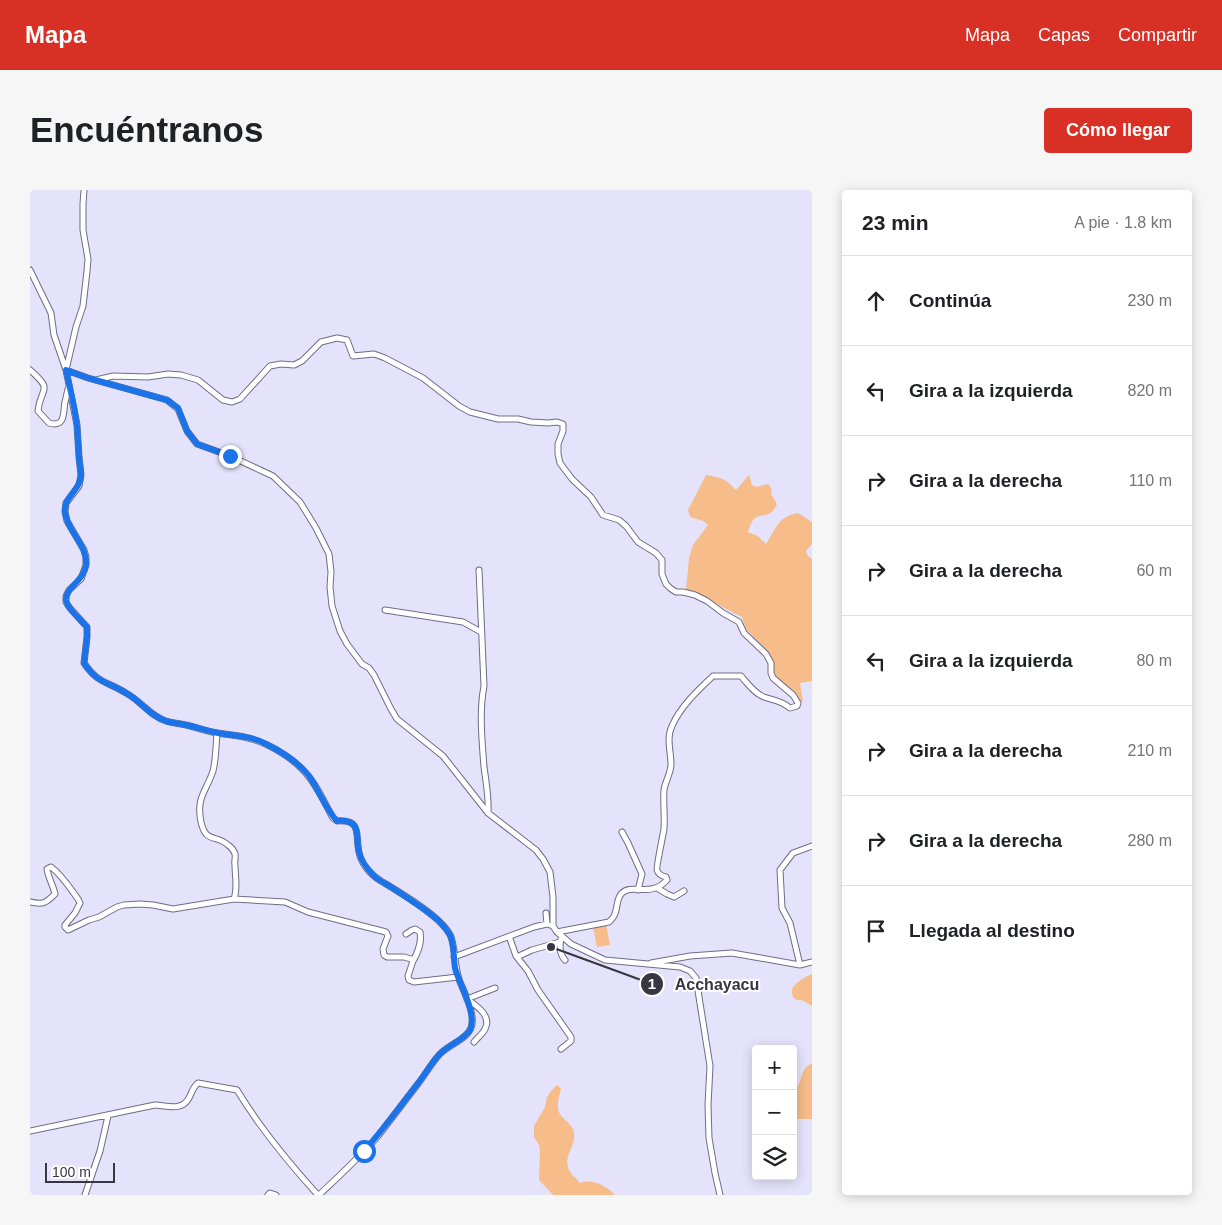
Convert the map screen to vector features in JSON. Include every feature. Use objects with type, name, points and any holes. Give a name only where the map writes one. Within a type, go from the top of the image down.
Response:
[{"type":"street","points":[[66,370],[83,306],[87,271],[88,259],[83,230],[84,190]]},
{"type":"street","points":[[30,270],[51,313],[54,335],[66,370],[77,425],[81,476],[79,486],[66,503],[65,512],[67,521],[84,550],[86,565],[81,579],[69,590],[66,602],[87,627],[84,663],[90,672],[102,682],[134,697],[155,716],[167,721],[264,743],[303,769],[337,821],[351,824],[358,831],[359,852],[369,871],[438,920],[450,935],[458,977],[472,1014],[471,1029],[464,1038],[452,1044],[438,1056],[378,1136],[340,1176],[318,1195],[287,1161],[237,1090],[198,1083],[188,1099],[180,1106],[155,1105],[30,1131]]},
{"type":"street","points":[[96,380],[112,376],[148,377],[168,374],[181,375],[198,380],[223,400],[232,402],[240,399],[270,366],[281,364],[294,365],[302,361],[321,342],[337,338],[347,340],[353,356],[374,354],[385,358],[423,378],[459,406],[470,412],[498,418],[563,424],[558,444],[560,463],[572,479],[591,497],[603,515],[619,520],[638,542],[656,553],[662,560],[662,574],[670,588],[676,592],[695,595],[739,622],[744,633],[766,654],[771,663],[773,678],[792,695],[798,703],[796,706],[790,708],[783,702],[763,697],[741,676],[713,676],[702,685],[681,709],[671,728],[669,738],[672,766],[664,788],[664,832],[656,868],[667,880],[662,886],[657,888],[627,890],[623,892],[619,896],[614,917],[610,922],[559,937],[545,946],[519,956]]},
{"type":"street","points":[[30,370],[40,379],[44,386],[38,411],[49,423],[56,424],[62,421],[69,386]]},
{"type":"street","points":[[66,370],[167,400],[178,408],[187,431],[197,444],[230,456],[273,476],[300,502],[329,554],[332,572],[330,587],[332,606],[340,631],[362,664],[369,668],[374,675],[391,710],[397,718],[443,756],[488,813],[536,850],[550,872],[553,897],[553,926],[559,937],[560,950],[565,960]]},
{"type":"street","points":[[479,570],[484,686],[481,703],[483,750],[489,799],[488,813]]},
{"type":"street","points":[[385,610],[463,622],[481,632]]},
{"type":"street","points":[[217,733],[213,770],[200,800],[200,810],[205,833],[230,845],[235,853],[234,864],[237,890],[234,899]]},
{"type":"street","points":[[622,832],[642,874],[638,890]]},
{"type":"street","points":[[800,965],[790,923],[782,908],[780,870],[793,853],[812,846]]},
{"type":"street","points":[[30,902],[39,904],[47,902],[54,894],[47,872],[47,869],[50,867],[64,880],[80,903],[75,913],[65,925],[68,930],[124,905],[152,905],[173,910],[234,899],[285,902],[308,912],[386,932],[388,936],[383,949],[384,956],[404,957],[413,961]]},
{"type":"street","points":[[657,888],[674,897],[684,891]]},
{"type":"street","points":[[546,913],[547,924]]},
{"type":"street","points":[[454,957],[534,927],[547,924],[553,926]]},
{"type":"street","points":[[406,934],[415,929],[420,932],[422,939],[408,976],[409,980],[414,982],[458,977]]},
{"type":"street","points":[[508,936],[516,956],[528,971],[538,990],[571,1037],[571,1041],[561,1049]]},
{"type":"street","points":[[559,937],[605,960],[680,967],[690,971],[696,978],[710,1066],[709,1138],[720,1195]]},
{"type":"street","points":[[648,964],[690,956],[732,954],[800,965],[812,962]]},
{"type":"street","points":[[467,999],[495,988]]},
{"type":"street","points":[[467,999],[485,1014],[487,1020],[485,1029],[474,1042]]},
{"type":"street","points":[[85,1195],[100,1151],[108,1116]]},
{"type":"street","points":[[268,1195],[270,1193],[276,1195]]},
{"type":"shaded area","points":[[706,475],[723,479],[736,490],[749,475],[752,485],[756,487],[768,484],[772,489],[771,494],[777,504],[768,514],[756,517],[748,532],[758,536],[766,544],[778,524],[786,517],[798,513],[812,522],[812,544],[806,551],[812,559],[812,681],[800,683],[803,701],[798,702],[771,673],[771,658],[768,652],[746,629],[742,617],[686,590],[689,558],[693,545],[708,525],[703,521],[690,517],[688,510]]},
{"type":"shaded area","points":[[606,924],[610,945],[597,947],[593,927]]},
{"type":"shaded area","points":[[812,974],[812,1006],[802,1000],[795,999],[792,995],[792,990],[799,982]]},
{"type":"shaded area","points":[[812,1063],[812,1119],[798,1119],[797,1087],[806,1067]]},
{"type":"shaded area","points":[[557,1085],[561,1088],[558,1103],[559,1112],[571,1126],[574,1133],[567,1163],[570,1171],[580,1183],[594,1182],[615,1195],[553,1195],[539,1180],[540,1150],[534,1137],[534,1126],[545,1107],[547,1097]]},
{"type":"place","name":"Acchayacu","points":[[551,947]]},
{"type":"route","points":[[230,456],[197,444],[187,431],[178,408],[167,400],[66,370],[77,425],[81,476],[79,486],[66,503],[65,512],[67,521],[84,550],[86,565],[81,579],[69,590],[66,602],[87,627],[84,663],[90,672],[102,682],[134,697],[155,716],[167,721],[217,733],[248,738],[264,743],[286,756],[310,777],[334,818],[337,821],[351,824],[358,831],[359,852],[369,871],[438,920],[450,935],[458,977],[472,1014],[471,1029],[464,1038],[452,1044],[438,1056],[378,1136],[364,1151]]}]
